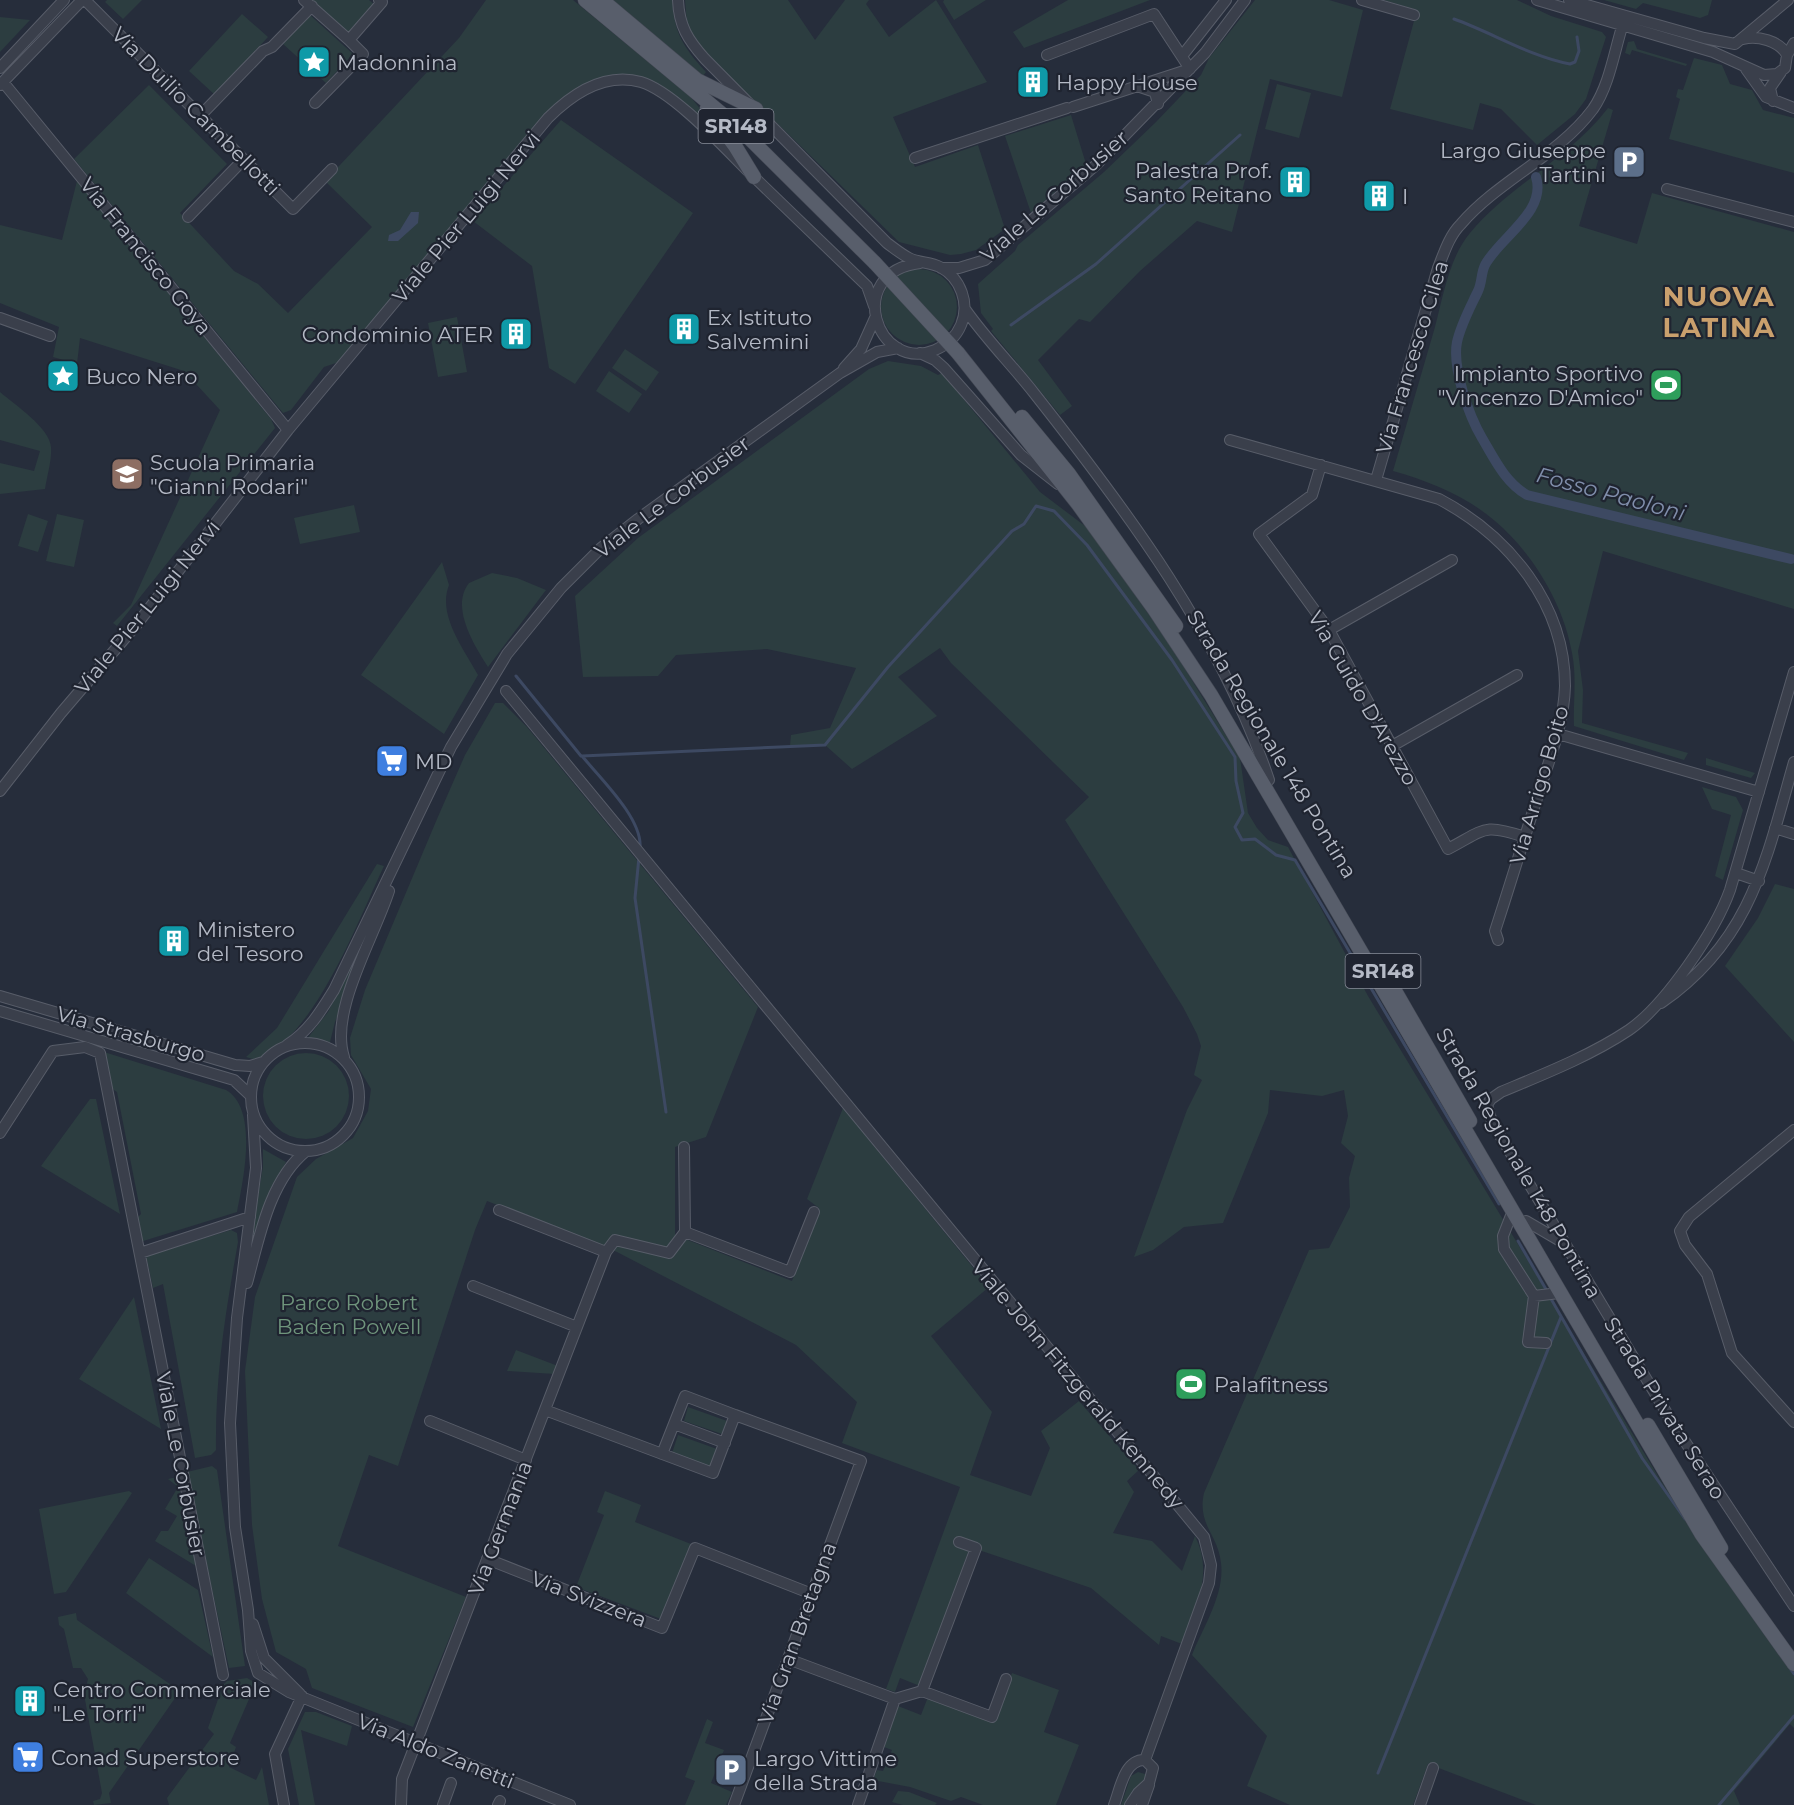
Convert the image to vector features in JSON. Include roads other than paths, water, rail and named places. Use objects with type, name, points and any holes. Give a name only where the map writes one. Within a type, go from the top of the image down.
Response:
[{"type":"main road","name":"Strada Regionale 148 Pontina","points":[[585,0],[691,80]]},
{"type":"main road","name":"Strada Regionale 148 Pontina","points":[[602,0],[691,80],[878,261],[1069,474],[1162,604],[1269,780],[1419,1031],[1526,1221],[1763,1620]]},
{"type":"main road","points":[[691,80],[756,109]]},
{"type":"main road","points":[[691,80],[754,177]]},
{"type":"main road","name":"Strada Regionale 148 Pontina","points":[[961,351],[1078,504],[1154,609],[1211,695],[1702,1535],[1794,1664]]},
{"type":"street","points":[[0,68],[64,0]]},
{"type":"street","points":[[2,84],[84,0]]},
{"type":"street","name":"Via Duilio Cambellotti","points":[[84,0],[293,209],[332,169]]},
{"type":"street","points":[[678,0],[681,23],[687,39],[887,243],[910,259],[941,268],[959,287],[965,309],[1097,474],[1158,561],[1221,664],[1253,734],[1269,780]]},
{"type":"street","points":[[1182,56],[1226,0]]},
{"type":"street","name":"Viale Le Corbusier","points":[[941,268],[959,268],[985,260],[1096,165],[1190,69],[1245,0]]},
{"type":"street","points":[[1362,0],[1413,15]]},
{"type":"street","points":[[1537,0],[1734,60],[1745,68],[1760,91],[1773,101],[1794,108]]},
{"type":"street","points":[[1572,0],[1704,38],[1738,41],[1753,37],[1775,43],[1784,49],[1787,55],[1787,65],[1770,88],[1773,101]]},
{"type":"street","points":[[1734,60],[1732,49],[1738,41],[1788,0]]},
{"type":"street","points":[[349,40],[382,1]]},
{"type":"street","points":[[200,116],[262,51],[272,47],[308,3],[363,54],[315,103]]},
{"type":"street","points":[[1047,55],[1154,14],[1190,69]]},
{"type":"street","name":"Via Francesco Cilea","points":[[1376,480],[1438,268],[1452,236],[1473,212],[1581,122],[1598,100],[1622,27]]},
{"type":"street","points":[[1787,55],[1794,43]]},
{"type":"street","points":[[1745,68],[1771,75],[1781,72]]},
{"type":"street","name":"Viale Le Corbusier","points":[[915,158],[1190,69]]},
{"type":"street","name":"Viale Pier Luigi Nervi","points":[[0,791],[61,713],[137,624],[288,430],[548,118],[563,102],[584,88],[622,80],[641,82],[658,90],[703,126],[867,286],[874,306]]},
{"type":"street","name":"Via Francisco Goya","points":[[2,84],[288,430]]},
{"type":"street","points":[[1137,86],[1155,92],[1158,104]]},
{"type":"street","points":[[188,216],[244,159]]},
{"type":"street","points":[[1667,189],[1794,222]]},
{"type":"street","points":[[920,262],[906,264],[884,280],[874,306],[879,330],[898,348],[920,353],[944,368],[1021,455],[1078,504]]},
{"type":"street","points":[[920,353],[942,347],[951,340],[959,331],[965,309]]},
{"type":"street","points":[[0,318],[50,336]]},
{"type":"street","name":"Viale Le Corbusier","points":[[840,373],[861,349],[875,318]]},
{"type":"street","name":"Viale Le Corbusier","points":[[263,1062],[306,1029],[334,990],[451,747],[492,676],[561,588],[601,549],[638,519],[840,373],[877,352],[898,348]]},
{"type":"street","name":"Via Arrigo Boito","points":[[1230,440],[1439,499],[1466,513],[1509,550],[1526,572],[1552,620],[1563,662],[1565,686],[1558,734],[1495,931],[1498,940]]},
{"type":"street","name":"Via Guido D'Arezzo","points":[[1322,465],[1312,495],[1259,534],[1329,630],[1448,849],[1488,828],[1497,828],[1525,837]]},
{"type":"street","points":[[1329,630],[1452,560]]},
{"type":"street","points":[[1562,1242],[1492,1122],[1488,1114],[1488,1102],[1501,1092],[1611,1040],[1634,1026],[1649,1011],[1707,937],[1723,908],[1736,873],[1794,672]]},
{"type":"street","points":[[1392,746],[1517,675]]},
{"type":"street","name":"Viale John Fitzgerald Kennedy","points":[[506,691],[1204,1537],[1211,1565],[1209,1583],[1145,1760],[1153,1768],[1142,1805]]},
{"type":"street","points":[[1558,734],[1759,792]]},
{"type":"street","points":[[1649,1011],[1682,988],[1712,959],[1737,924],[1759,881],[1794,762]]},
{"type":"street","points":[[1775,828],[1794,834]]},
{"type":"street","name":"Viale Le Corbusier","points":[[254,1115],[262,1130],[274,1142],[289,1149],[306,1151],[324,1148],[340,1139],[352,1125],[359,1108],[360,1090],[354,1073],[344,1058],[339,1027],[346,1003],[383,911],[399,858]]},
{"type":"street","points":[[1736,873],[1759,881]]},
{"type":"street","name":"Via Strasburgo","points":[[0,996],[235,1065],[250,1066],[263,1062]]},
{"type":"street","name":"Via Strasburgo","points":[[0,1011],[234,1080],[250,1095]]},
{"type":"street","points":[[287,1045],[302,1042],[317,1043],[332,1049],[344,1058]]},
{"type":"street","name":"Viale Le Corbusier","points":[[0,1134],[53,1051],[85,1047],[100,1053],[223,1675]]},
{"type":"street","points":[[792,1058],[801,1050]]},
{"type":"street","points":[[250,1095],[254,1077],[263,1062]]},
{"type":"street","name":"Viale Le Corbusier","points":[[250,1095],[254,1115],[256,1168],[237,1318],[230,1424],[235,1527],[248,1610],[264,1658],[302,1696]]},
{"type":"street","points":[[1794,1130],[1689,1217],[1680,1231],[1685,1245],[1707,1274],[1732,1353],[1794,1422]]},
{"type":"street","points":[[499,1210],[606,1252],[615,1240],[669,1253],[685,1232],[684,1147]]},
{"type":"street","name":"Viale Le Corbusier","points":[[237,1318],[256,1251],[280,1182],[292,1162],[306,1151]]},
{"type":"street","points":[[685,1232],[790,1272],[814,1212]]},
{"type":"street","name":"Strada Regionale 148 Pontina","points":[[1512,1213],[1503,1236],[1504,1249],[1538,1297],[1559,1293]]},
{"type":"street","points":[[140,1253],[250,1217]]},
{"type":"street","name":"Strada Privata Serao","points":[[1526,1221],[1562,1242],[1674,1425],[1794,1606]]},
{"type":"street","name":"Via Germania","points":[[401,1805],[402,1779],[606,1252]]},
{"type":"street","points":[[472,1287],[577,1327]]},
{"type":"street","points":[[1538,1297],[1528,1342],[1546,1343]]},
{"type":"street","points":[[545,1410],[662,1454],[713,1473],[735,1415],[684,1396],[662,1454]]},
{"type":"street","name":"Via Gran Bretagna","points":[[735,1415],[861,1461],[736,1804]]},
{"type":"street","points":[[430,1421],[526,1460]]},
{"type":"street","points":[[674,1424],[725,1443]]},
{"type":"street","points":[[922,1691],[976,1548],[959,1542]]},
{"type":"street","name":"Via Svizzera","points":[[487,1559],[662,1628],[695,1548],[812,1594]]},
{"type":"street","points":[[788,1659],[895,1699],[922,1691],[992,1717],[1006,1679]]},
{"type":"street","points":[[284,1805],[275,1754],[302,1696]]},
{"type":"street","name":"Via Aldo Zanetti","points":[[302,1696],[570,1805]]},
{"type":"street","points":[[858,1805],[895,1699]]},
{"type":"street","points":[[1114,1805],[1128,1767],[1137,1761],[1145,1760]]},
{"type":"street","points":[[1420,1805],[1433,1768]]},
{"type":"street","points":[[443,1805],[451,1783]]},
{"type":"street","points":[[1130,1805],[1138,1793],[1149,1784]]},
{"type":"water","points":[[411,212],[419,212],[418,223],[398,241],[388,241],[389,235],[400,230]]},
{"type":"waterway","points":[[1454,19],[1526,50],[1570,64],[1575,62],[1579,51],[1577,37]]},
{"type":"waterway","points":[[1011,325],[1096,264],[1240,135]]},
{"type":"waterway","name":"Fosso Paoloni","points":[[1536,177],[1538,190],[1535,202],[1520,224],[1485,265],[1479,288],[1463,322],[1457,342],[1459,378],[1467,405],[1477,429],[1501,470],[1519,490],[1527,495],[1791,559]]},
{"type":"waterway","points":[[640,848],[635,824],[628,812],[582,756],[825,745],[888,667],[1012,531],[1024,524],[1036,506],[1054,511],[1087,545],[1172,660],[1235,757],[1236,781],[1243,813],[1235,827],[1242,840],[1255,839],[1276,855],[1295,860],[1499,1204]]},
{"type":"waterway","points":[[516,676],[581,756]]},
{"type":"waterway","points":[[639,857],[635,898],[666,1112]]},
{"type":"waterway","points":[[1518,1241],[1547,1291]]},
{"type":"waterway","points":[[1550,1297],[1642,1458],[1685,1519]]},
{"type":"waterway","points":[[1378,1773],[1561,1317]]},
{"type":"waterway","points":[[1789,1667],[1794,1674]]},
{"type":"waterway","points":[[1719,1805],[1794,1716]]},
{"type":"place","name":"Madonnina","points":[[314,62]]},
{"type":"place","name":"Happy House","points":[[1033,82]]},
{"type":"place","name":"Largo Giuseppe Tartini","points":[[1629,162]]},
{"type":"place","name":"Palestra Prof. Santo Reitano","points":[[1295,182]]},
{"type":"place","name":"I","points":[[1379,196]]},
{"type":"place","name":"Ex Istituto Salvemini","points":[[684,329]]},
{"type":"place","name":"Condominio ATER","points":[[516,334]]},
{"type":"place","name":"Buco Nero","points":[[63,376]]},
{"type":"place","name":"Impianto Sportivo \"Vincenzo D'Amico\"","points":[[1666,385]]},
{"type":"place","name":"Scuola Primaria \"Gianni Rodari\"","points":[[127,474]]},
{"type":"place","name":"MD","points":[[392,761]]},
{"type":"place","name":"Ministero del Tesoro","points":[[174,941]]},
{"type":"place","name":"Palafitness","points":[[1191,1384]]},
{"type":"place","name":"Centro Commerciale \"Le Torri\"","points":[[30,1701]]},
{"type":"place","name":"Conad Superstore","points":[[28,1757]]},
{"type":"place","name":"Largo Vittime della Strada","points":[[731,1770]]},
{"type":"district","name":"NUOVA LATINA","points":[[1719,312]]},
{"type":"park label","name":"Parco Robert Baden Powell","points":[[349,1314]]}]
